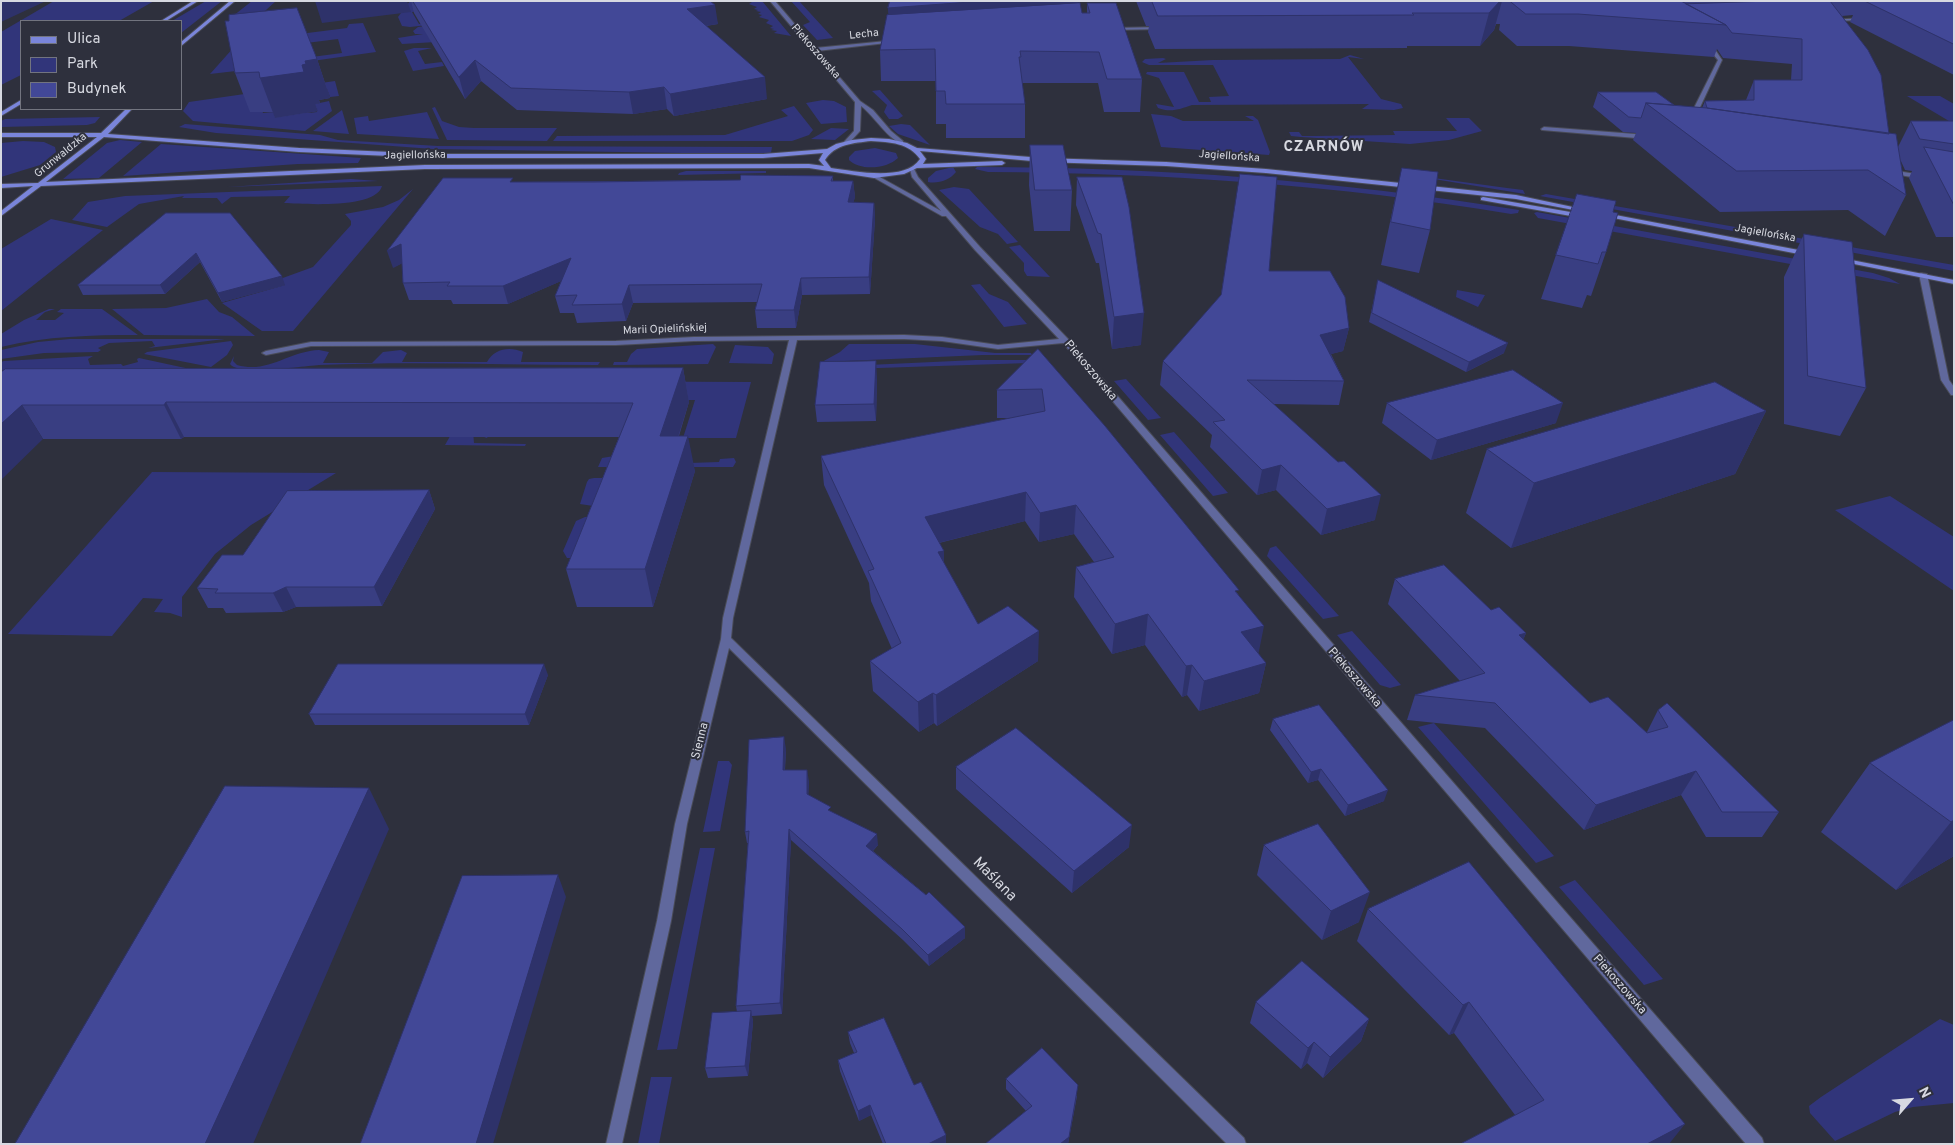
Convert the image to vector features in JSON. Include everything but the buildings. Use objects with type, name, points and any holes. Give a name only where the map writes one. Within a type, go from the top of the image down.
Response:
[{"type":"street","points":[[165,20],[196,1]]},
{"type":"street","points":[[182,44],[233,1]]},
{"type":"street","name":"Piekoszowska","points":[[772,1],[858,102],[872,111],[886,131],[901,142]]},
{"type":"street","points":[[1828,20],[1867,19]]},
{"type":"street","points":[[1102,29],[1170,28]]},
{"type":"street","name":"Lecha","points":[[814,50],[903,40]]},
{"type":"street","points":[[1689,126],[1720,60],[1714,52],[1697,44]]},
{"type":"street","points":[[846,143],[857,131],[858,102]]},
{"type":"street","points":[[1,114],[20,103]]},
{"type":"street","name":"Grunwaldzka","points":[[1,214],[103,135],[128,110]]},
{"type":"street","points":[[1544,129],[1654,138]]},
{"type":"street","name":"Jagiellońska","points":[[1,135],[103,135],[299,150],[436,156],[755,156],[826,151],[846,143],[873,140],[901,142]]},
{"type":"street","points":[[901,142],[918,150],[923,159],[915,168]]},
{"type":"street","name":"Jagiellońska","points":[[918,150],[1043,160],[1166,164],[1266,171],[1521,197],[1587,211]]},
{"type":"street","points":[[826,151],[822,160],[829,169]]},
{"type":"street","name":"Jagiellońska","points":[[1,186],[425,167],[809,166],[874,176],[915,168],[1043,160]]},
{"type":"street","name":"Piekoszowska","points":[[915,168],[913,175],[926,188],[947,217],[1065,342],[1756,1144]]},
{"type":"street","points":[[1882,171],[1930,178]]},
{"type":"street","name":"Piekoszowska","points":[[874,176],[947,217]]},
{"type":"street","name":"Jagiellońska","points":[[1442,190],[1536,210],[1633,222],[1817,255]]},
{"type":"street","name":"Jagiellońska","points":[[1596,213],[1633,222]]},
{"type":"street","points":[[1836,259],[1923,274],[1954,282]]},
{"type":"street","points":[[1923,274],[1954,276]]},
{"type":"street","points":[[1923,274],[1945,380],[1954,393]]},
{"type":"street","name":"Marii Opielińskiej","points":[[266,353],[311,344],[606,343],[694,339],[921,338],[998,347],[1065,342]]},
{"type":"street","name":"Sienna","points":[[614,1144],[664,921],[681,824],[726,639],[728,618],[793,339]]},
{"type":"street","name":"Maślana","points":[[726,639],[1238,1144]]},
{"type":"green space","points":[[54,1],[154,1],[121,20],[22,20]]},
{"type":"green space","points":[[206,1],[222,1],[182,32],[182,20],[174,20]]},
{"type":"green space","points":[[252,1],[276,1],[256,19],[233,16]]},
{"type":"green space","points":[[410,1],[496,1],[412,12],[419,24],[436,22],[437,24],[402,26],[398,17]]},
{"type":"green space","points":[[745,1],[762,1],[791,36],[774,33],[777,31],[771,30],[774,29],[770,28],[773,26],[766,23],[769,20],[759,17],[762,15],[758,14],[761,12],[754,9],[757,7],[749,4],[752,2]]},
{"type":"green space","points":[[791,1],[799,1],[833,38],[817,40],[803,25],[810,22]]},
{"type":"green space","points":[[480,19],[436,42],[402,44],[398,38],[423,34],[415,34],[413,31],[418,27]]},
{"type":"green space","points":[[20,21],[20,76],[1,85],[1,32]]},
{"type":"green space","points":[[363,23],[376,52],[305,62],[304,58],[342,53],[338,39],[243,51],[279,66],[210,74],[243,37],[260,39],[347,28],[349,24]]},
{"type":"green space","points":[[414,48],[432,48],[418,51],[425,64],[442,62],[444,66],[413,71],[404,51]]},
{"type":"green space","points":[[1350,55],[1364,59],[1348,57],[1381,99],[1401,104],[1403,108],[1394,110],[1362,109],[1369,104],[1192,105],[1175,110],[1167,110],[1158,108],[1156,104],[1174,107],[1159,78],[1146,74],[1147,72],[1184,72],[1199,102],[1211,102],[1209,97],[1229,96],[1213,65],[1149,65],[1142,62],[1145,59],[1163,58],[1166,59],[1158,63],[1213,60],[1340,59]]},
{"type":"green space","points":[[335,81],[339,96],[330,97],[327,89],[262,110],[263,113],[317,112],[315,104],[329,101],[332,111],[305,131],[193,121],[183,111],[189,102]]},
{"type":"green space","points":[[880,90],[903,116],[898,119],[889,119],[884,112],[887,105],[872,91]]},
{"type":"green space","points":[[1907,96],[1940,96],[1954,104],[1954,124]]},
{"type":"green space","points":[[823,100],[834,101],[846,107],[847,122],[821,124],[806,103]]},
{"type":"green space","points":[[794,106],[813,130],[809,135],[792,141],[553,141],[557,136],[725,135],[788,116],[781,110]]},
{"type":"green space","points":[[435,107],[442,121],[459,127],[557,128],[547,141],[447,140],[432,108]]},
{"type":"green space","points":[[342,110],[349,134],[313,131]]},
{"type":"green space","points":[[427,112],[439,139],[357,134],[354,118],[368,116],[369,121]]},
{"type":"green space","points":[[1151,114],[1171,116],[1183,121],[1254,121],[1245,116],[1253,116],[1258,120],[1270,152],[1269,155],[1161,147]]},
{"type":"green space","points":[[100,117],[95,123],[87,125],[1,127],[1,121],[5,119]]},
{"type":"green space","points":[[1446,118],[1469,118],[1482,131],[1449,140],[1410,144],[1301,137],[1291,136],[1289,132],[1299,132],[1302,136],[1314,136],[1395,135],[1393,131],[1457,131]]},
{"type":"green space","points":[[185,124],[320,135],[338,140],[438,146],[772,147],[771,153],[746,154],[433,149],[216,133],[179,127]]},
{"type":"green space","points":[[910,125],[930,145],[898,134],[889,126]]},
{"type":"green space","points":[[831,128],[849,129],[835,140],[811,139]]},
{"type":"green space","points":[[120,140],[142,142],[99,178],[63,179],[107,143]]},
{"type":"green space","points":[[44,142],[55,147],[56,152],[40,165],[1,177],[1,143]]},
{"type":"green space","points":[[161,144],[361,158],[358,163],[298,164],[123,176]]},
{"type":"green space","points":[[875,148],[896,153],[898,158],[893,162],[874,167],[860,166],[849,160],[849,157],[855,151]]},
{"type":"green space","points":[[953,167],[956,172],[947,179],[940,182],[928,182],[928,178],[936,171]]},
{"type":"green space","points":[[977,167],[1113,170],[1249,178],[1384,191],[1519,210],[1518,213],[1511,214],[1381,195],[1250,182],[1119,175],[988,172],[975,169]]},
{"type":"green space","points":[[686,171],[766,171],[766,173],[678,175]]},
{"type":"green space","points":[[1397,173],[1523,190],[1525,194]]},
{"type":"green space","points":[[351,179],[378,181],[227,187]]},
{"type":"green space","points":[[382,186],[377,193],[367,198],[338,204],[284,203],[290,196],[231,197],[222,204],[217,198],[182,198],[184,196],[139,204],[107,227],[72,220],[88,202],[125,196]]},
{"type":"green space","points":[[954,187],[969,189],[1018,242],[1007,244],[998,234],[980,227],[939,190]]},
{"type":"green space","points":[[413,189],[293,331],[262,331],[222,303],[285,285],[280,279],[313,267],[351,225],[351,221],[345,214],[383,207],[399,200]]},
{"type":"green space","points":[[1546,194],[1954,265],[1954,271],[1540,196]]},
{"type":"green space","points":[[1537,212],[1873,273],[1900,284],[1538,218],[1534,213]]},
{"type":"green space","points":[[51,219],[103,230],[1,311],[1,249]]},
{"type":"green space","points":[[1020,245],[1050,277],[1027,276],[1024,271],[1024,263],[1009,247]]},
{"type":"green space","points":[[980,284],[989,294],[1008,302],[1027,324],[1004,327],[971,285]]},
{"type":"green space","points":[[1457,290],[1485,295],[1478,307],[1456,297]]},
{"type":"green space","points":[[207,299],[219,312],[232,317],[255,336],[144,335],[112,309],[166,308]]},
{"type":"green space","points":[[49,309],[55,309],[45,312],[36,320],[55,320],[64,313],[57,312],[61,309],[102,309],[138,335],[69,337],[35,340],[1,347],[1,334],[24,320]]},
{"type":"green space","points":[[70,339],[225,339],[148,348],[155,346],[152,341],[109,343],[98,348],[101,350],[98,352],[44,353],[1,359],[1,350],[38,342]]},
{"type":"green space","points":[[231,341],[233,345],[227,355],[211,367],[144,354],[147,352]]},
{"type":"green space","points":[[713,344],[716,347],[708,364],[613,365],[614,362],[627,362],[631,354],[637,349]]},
{"type":"green space","points":[[849,344],[915,344],[995,353],[1031,353],[1032,355],[983,355],[822,362],[840,352]]},
{"type":"green space","points":[[735,345],[768,347],[774,354],[772,364],[729,363]]},
{"type":"green space","points":[[507,349],[523,352],[521,362],[600,362],[598,365],[354,364],[257,370],[235,368],[230,364],[234,356],[233,361],[237,365],[259,367],[308,351],[319,350],[329,352],[323,363],[372,363],[383,352],[401,350],[407,353],[402,362],[487,362],[494,354]]},
{"type":"green space","points":[[93,356],[88,359],[90,365],[121,364],[123,366],[138,362],[137,359],[139,358],[190,369],[1,370],[1,362],[4,361]]},
{"type":"green space","points":[[976,360],[1027,360],[1029,363],[818,370],[825,367]]},
{"type":"green space","points":[[1126,379],[1161,418],[1148,420],[1114,381]]},
{"type":"green space","points":[[482,380],[471,407],[474,443],[526,444],[525,446],[445,445]]},
{"type":"green space","points":[[506,381],[751,382],[736,438],[683,438],[695,400],[506,401],[487,438],[484,437],[480,405]]},
{"type":"green space","points":[[1174,432],[1228,493],[1213,496],[1160,435]]},
{"type":"green space","points":[[614,456],[689,463],[719,462],[720,459],[734,458],[736,462],[733,467],[598,467],[602,458]]},
{"type":"green space","points":[[152,472],[336,473],[251,525],[215,554],[182,597],[182,617],[170,613],[154,612],[163,599],[143,598],[112,636],[8,634]]},
{"type":"green space","points":[[625,478],[613,509],[580,504],[587,482],[589,479]]},
{"type":"green space","points":[[1890,496],[1954,537],[1954,591],[1835,510]]},
{"type":"green space","points":[[585,517],[610,517],[574,558],[567,558],[563,551],[576,521]]},
{"type":"green space","points":[[1276,546],[1339,616],[1323,619],[1267,556],[1270,548]]},
{"type":"green space","points":[[1352,631],[1401,685],[1390,688],[1380,685],[1337,635]]},
{"type":"green space","points":[[1434,723],[1554,856],[1536,863],[1418,727]]},
{"type":"green space","points":[[718,761],[729,761],[732,765],[720,831],[703,832]]},
{"type":"green space","points":[[700,848],[715,848],[677,1049],[657,1050]]},
{"type":"green space","points":[[1575,880],[1663,979],[1644,985],[1559,887]]},
{"type":"green space","points":[[1940,1019],[1954,1025],[1954,1103],[1913,1107],[1895,1112],[1835,1141],[1810,1113],[1809,1106]]},
{"type":"green space","points":[[651,1077],[672,1077],[659,1144],[638,1144]]},
{"type":"district","name":"CZARNÓW","points":[[1324,148]]}]
